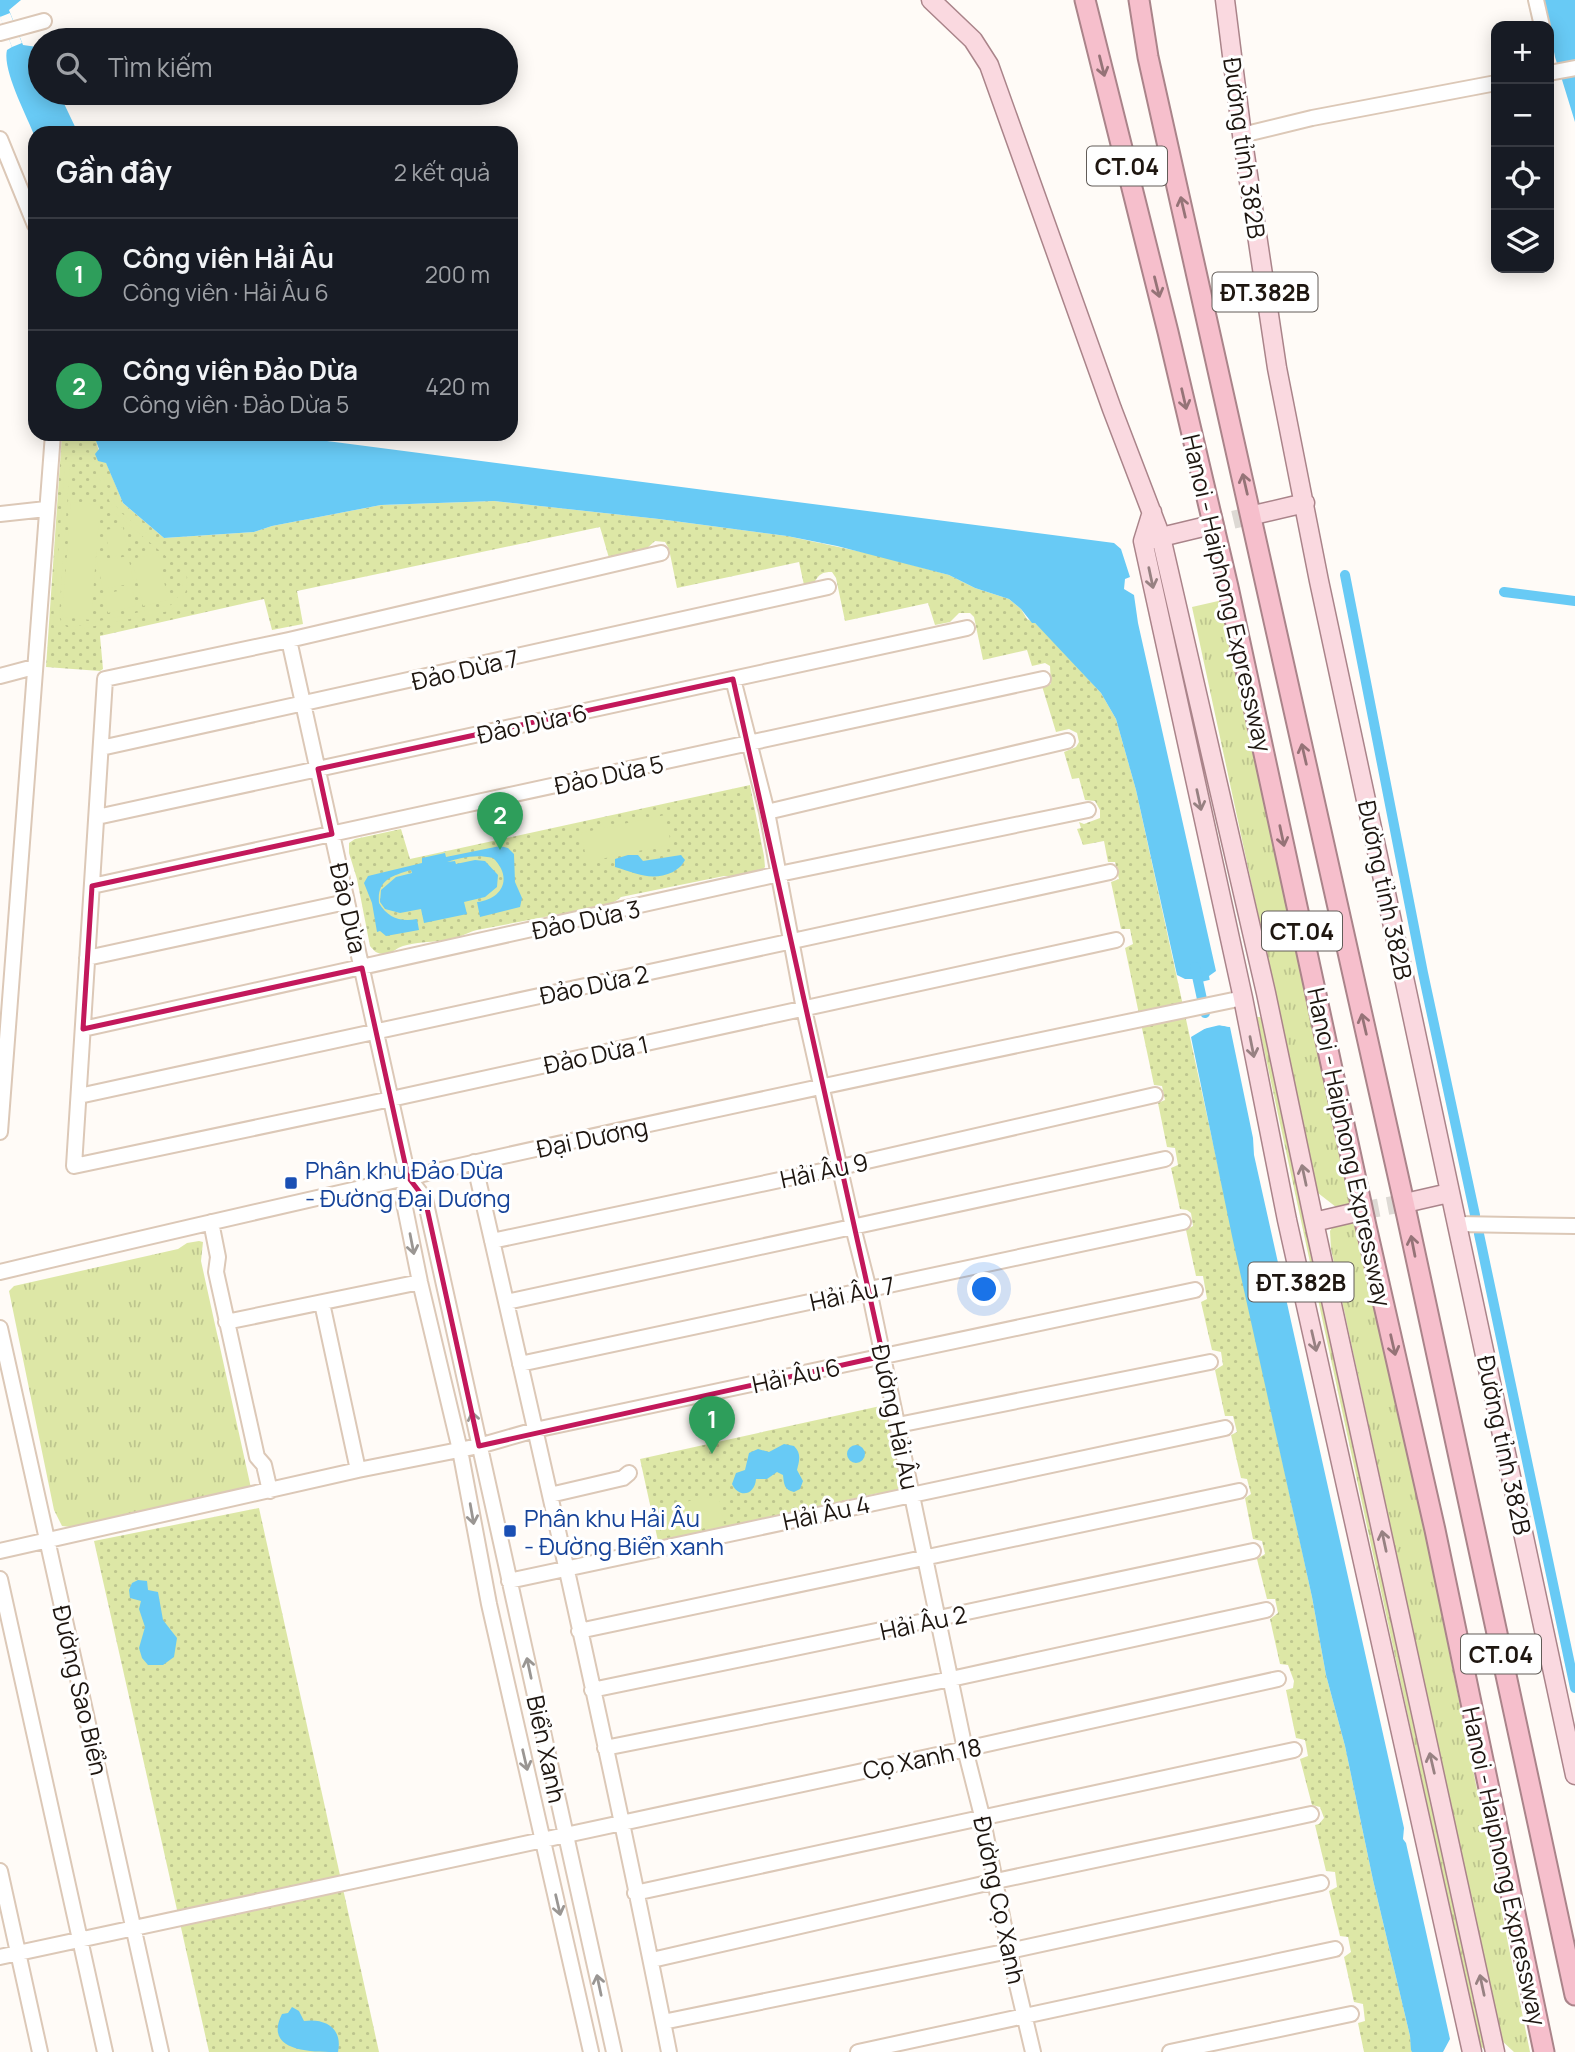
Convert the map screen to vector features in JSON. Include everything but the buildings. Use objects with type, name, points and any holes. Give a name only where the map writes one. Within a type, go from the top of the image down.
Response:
[{"type":"highway","name":"Hanoi - Haiphong Expressway","points":[[1085,0],[1165,319],[1228,587],[1366,1226],[1435,1530],[1544,2052]]},
{"type":"highway","name":"Hanoi - Haiphong Expressway","points":[[1139,0],[1148,57],[1383,1108],[1575,1995]]},
{"type":"highway","points":[[1427,1313],[1575,1953]]},
{"type":"highway","points":[[1435,1530],[1534,2052]]},
{"type":"main road","name":"ĐT.382B","points":[[931,0],[973,40],[989,65],[1161,537],[1266,993],[1496,2052]]},
{"type":"main road","name":"Đường tỉnh 382B","points":[[1225,0],[1277,368],[1319,581],[1575,1775]]},
{"type":"main road","points":[[1258,514],[1305,503]]},
{"type":"main road","name":"ĐT.382B","points":[[1152,512],[1143,541],[1243,998],[1287,1220],[1472,2052]]},
{"type":"main road","points":[[1143,541],[1207,526]]},
{"type":"main road","points":[[1243,998],[1266,993]]},
{"type":"main road","points":[[1414,1201],[1449,1193]]},
{"type":"main road","points":[[1314,1222],[1361,1211]]},
{"type":"street","points":[[1536,0],[1541,21]]},
{"type":"street","points":[[7,31],[44,21]]},
{"type":"street","points":[[1554,70],[1575,68]]},
{"type":"street","points":[[1242,135],[1312,118],[1491,84]]},
{"type":"street","points":[[0,139],[28,208]]},
{"type":"street","points":[[0,1132],[52,441]]},
{"type":"street","points":[[0,514],[46,509]]},
{"type":"street","points":[[79,1096],[105,680],[661,553]]},
{"type":"street","name":"Đảo Dừa 7","points":[[101,748],[828,587]]},
{"type":"street","name":"Đảo Dừa 6","points":[[97,817],[967,628]]},
{"type":"street","name":"Đảo Dừa","points":[[289,640],[408,1177]]},
{"type":"street","points":[[0,676],[34,667]]},
{"type":"street","name":"Đường Hải Âu","points":[[733,679],[767,811],[804,1009],[869,1290],[965,1749]]},
{"type":"street","name":"Đảo Dừa 5","points":[[92,886],[1043,679]]},
{"type":"street","points":[[767,811],[1068,741]]},
{"type":"street","name":"Đảo Dừa 3","points":[[83,1029],[779,874],[1088,810]]},
{"type":"street","name":"Đảo Dừa 2","points":[[79,1096],[1110,872]]},
{"type":"street","points":[[87,958],[346,902]]},
{"type":"street","name":"Đảo Dừa 1","points":[[79,1096],[74,1166],[1116,940]]},
{"type":"street","name":"Đại Dương","points":[[0,1272],[408,1177],[1243,998]]},
{"type":"street","name":"Hải Âu 9","points":[[492,1241],[841,1167],[1155,1095]]},
{"type":"street","points":[[507,1302],[1165,1159]]},
{"type":"street","points":[[474,1163],[652,1960],[669,2052]]},
{"type":"street","name":"Biển Xanh","points":[[408,1177],[404,1203],[420,1282],[460,1450],[489,1604],[592,2052]]},
{"type":"street","name":"Biển Xanh","points":[[408,1177],[425,1199],[614,2052]]},
{"type":"street","points":[[211,1222],[218,1257],[216,1272],[226,1322],[257,1457],[264,1465],[270,1491]]},
{"type":"street","name":"Hải Âu 7","points":[[520,1364],[1183,1222]]},
{"type":"street","points":[[1457,1224],[1575,1226]]},
{"type":"street","points":[[226,1322],[420,1282]]},
{"type":"street","name":"Hải Âu 6","points":[[479,1446],[535,1430],[1195,1290]]},
{"type":"street","points":[[322,1303],[358,1470]]},
{"type":"street","name":"Đường Sao Biển","points":[[0,1328],[161,2052]]},
{"type":"street","points":[[898,1425],[1210,1362]]},
{"type":"street","name":"Hải Âu 4","points":[[509,1581],[1225,1428]]},
{"type":"street","points":[[0,1551],[358,1470],[479,1446]]},
{"type":"street","points":[[550,1495],[623,1478],[629,1473]]},
{"type":"street","points":[[579,1631],[1239,1491]]},
{"type":"street","name":"Hải Âu 2","points":[[592,1690],[1253,1550]]},
{"type":"street","points":[[0,1579],[105,2052]]},
{"type":"street","points":[[605,1748],[951,1679],[1266,1610]]},
{"type":"street","name":"Cọ Xanh 18","points":[[0,1956],[965,1749],[1278,1679]]},
{"type":"street","name":"Đường Cọ Xanh","points":[[965,1749],[1033,2052]]},
{"type":"street","points":[[635,1893],[1294,1750]]},
{"type":"street","points":[[652,1960],[996,1881],[1311,1814]]},
{"type":"street","points":[[0,1871],[40,2052]]},
{"type":"street","points":[[663,2022],[1321,1883]]},
{"type":"street","points":[[858,2052],[1335,1949]]},
{"type":"street","points":[[1170,2052],[1351,2014]]},
{"type":"highlighted area","points":[[733,679],[883,1356],[479,1446],[425,1199],[408,1177],[362,968],[83,1029],[92,886],[332,834],[318,769]]},
{"type":"green space","points":[[62,441],[97,441],[123,503],[164,538],[254,532],[272,526],[381,505],[494,501],[659,519],[787,536],[876,555],[949,575],[975,588],[1009,599],[1021,609],[1027,619],[1058,645],[1101,693],[1116,719],[1136,790],[1312,1597],[1326,1675],[1345,1746],[1412,2052],[1364,2052],[1358,2023],[1365,2021],[1363,2004],[1354,2002],[1344,1957],[1351,1952],[1348,1937],[1340,1936],[1329,1891],[1337,1887],[1335,1872],[1326,1871],[1315,1825],[1324,1818],[1320,1807],[1312,1805],[1300,1759],[1308,1756],[1305,1740],[1296,1738],[1286,1690],[1293,1688],[1294,1681],[1288,1665],[1280,1664],[1270,1619],[1278,1613],[1275,1599],[1267,1599],[1257,1559],[1265,1554],[1262,1541],[1253,1539],[1245,1498],[1251,1494],[1247,1479],[1241,1478],[1231,1435],[1237,1432],[1233,1416],[1225,1416],[1215,1370],[1223,1365],[1221,1352],[1212,1350],[1201,1302],[1207,1299],[1203,1276],[1196,1276],[1186,1230],[1193,1226],[1191,1213],[1180,1209],[1171,1168],[1178,1165],[1175,1148],[1167,1147],[1158,1103],[1165,1100],[1162,1086],[1154,1085],[1125,948],[1133,944],[1130,929],[1121,929],[1111,882],[1119,879],[1115,862],[1108,862],[1104,841],[1083,845],[1077,829],[1081,828],[1079,822],[1084,824],[1100,818],[1100,810],[1095,801],[1085,800],[1079,778],[1072,779],[1064,752],[1076,747],[1079,742],[1077,733],[1069,729],[1056,732],[1042,686],[1051,684],[1050,666],[1045,663],[1032,666],[1027,650],[983,660],[974,617],[970,613],[959,613],[950,622],[935,625],[928,603],[845,621],[836,578],[832,572],[823,573],[814,583],[804,585],[799,562],[677,588],[669,549],[665,542],[655,541],[645,550],[609,558],[600,527],[297,591],[303,624],[272,630],[264,599],[100,636],[103,669],[100,671],[46,667]]},
{"type":"green space","points":[[89,453],[119,511],[180,560],[186,574],[186,588],[181,601],[169,611],[65,632],[54,627],[65,463],[68,456]],"holes":[[[82,456],[91,461],[115,513],[180,568],[183,584],[178,597],[171,605],[67,627],[62,624],[59,616],[70,464],[75,458]]]},
{"type":"green space","points":[[71,502],[100,505],[91,620],[62,617]]},
{"type":"green space","points":[[123,527],[128,554],[110,557],[105,530]]},
{"type":"green space","points":[[158,553],[168,600],[143,606],[132,559]]},
{"type":"green space","points":[[128,556],[134,583],[103,589],[97,562]]},
{"type":"green space","points":[[132,588],[136,606],[108,613],[104,594]]},
{"type":"green space","points":[[1227,599],[1360,1207],[1336,1207],[1318,1193],[1192,607]]},
{"type":"green space","points":[[750,785],[764,856],[765,867],[761,872],[724,876],[621,897],[592,910],[477,930],[446,941],[408,945],[387,954],[378,953],[370,946],[349,853],[349,843],[355,839],[401,829],[410,859]]},
{"type":"green space","points":[[665,815],[671,844],[587,862],[581,833]]},
{"type":"green space","points":[[1257,1017],[1263,1021],[1484,2049],[1479,2045]]},
{"type":"green space","points":[[1361,1215],[1530,2052],[1514,2052],[1500,2039],[1331,1249],[1330,1231],[1333,1226]]},
{"type":"green space","points":[[203,1242],[201,1261],[251,1488],[71,1527],[62,1526],[54,1510],[9,1291],[14,1286],[178,1249],[187,1243]]},
{"type":"green space","points":[[885,1405],[903,1483],[901,1488],[887,1494],[879,1493],[658,1541],[640,1459]]},
{"type":"green space","points":[[718,1495],[724,1524],[662,1537],[656,1508]]},
{"type":"green space","points":[[259,1508],[379,2052],[209,2052],[94,1541]]},
{"type":"water","points":[[0,0],[21,0],[9,10],[23,45],[28,46],[28,105],[65,105],[75,126],[30,126],[8,69],[7,50],[12,47],[0,16]]},
{"type":"water","points":[[1544,0],[1575,0],[1575,122],[1555,57],[1554,21],[1548,21]]},
{"type":"water","points":[[96,441],[327,441],[1114,543],[1121,549],[1130,577],[1125,579],[1124,589],[1134,595],[1216,971],[1209,976],[1218,1025],[1230,1027],[1253,1138],[1254,1155],[1404,1828],[1403,1839],[1450,2039],[1443,2052],[1411,2050],[1345,1746],[1326,1675],[1312,1597],[1191,1037],[1206,1028],[1200,979],[1185,979],[1177,975],[1136,790],[1116,719],[1101,693],[1009,599],[975,588],[949,575],[837,546],[787,536],[659,519],[494,501],[381,505],[272,526],[254,532],[164,538],[123,503],[106,463],[98,461],[95,454],[99,449]]},
{"type":"water","points":[[500,846],[508,848],[514,854],[515,882],[522,898],[520,907],[480,917],[477,902],[499,892],[504,879],[503,872],[493,858],[463,857],[447,862],[455,861],[456,864],[485,861],[498,875],[497,887],[485,897],[464,902],[467,914],[424,923],[421,909],[400,913],[385,909],[380,902],[381,890],[396,877],[412,873],[411,870],[397,874],[383,884],[380,889],[379,903],[386,912],[395,918],[417,919],[419,930],[386,936],[380,931],[377,932],[372,903],[364,883],[368,876],[422,863],[422,858],[445,853],[446,857]]},
{"type":"water","points":[[638,855],[643,861],[681,855],[685,860],[673,872],[651,876],[615,867],[615,859]]},
{"type":"water","points":[[784,1444],[794,1446],[798,1452],[797,1470],[803,1481],[800,1489],[794,1492],[788,1490],[783,1475],[777,1472],[767,1479],[756,1479],[750,1492],[742,1493],[735,1489],[732,1484],[736,1473],[745,1470],[749,1453],[758,1449],[769,1452]]},
{"type":"water","points":[[852,1445],[860,1445],[865,1454],[863,1461],[852,1463],[847,1458],[847,1450]]},
{"type":"water","points":[[138,1580],[147,1581],[148,1590],[158,1592],[163,1620],[177,1638],[174,1657],[163,1665],[148,1665],[139,1648],[145,1627],[139,1609],[141,1601],[130,1598],[129,1590],[132,1583]]},
{"type":"water","points":[[292,2007],[299,2011],[304,2021],[319,2021],[331,2026],[338,2037],[338,2052],[303,2050],[284,2043],[279,2036],[278,2027],[282,2014],[288,2013]]},
{"type":"pier","points":[[10,13],[22,43],[12,47],[0,17]]},
{"type":"pier","points":[[1213,979],[1220,1022],[1229,1023],[1230,1027],[1220,1025],[1191,1032],[1203,1026],[1197,983]]},
{"type":"waterway","points":[[1345,575],[1423,973],[1475,1215]]},
{"type":"waterway","points":[[1504,592],[1575,601]]},
{"type":"waterway","points":[[1195,967],[1205,1013]]},
{"type":"waterway","points":[[1479,1234],[1575,1688]]},
{"type":"tunnel","points":[[1207,526],[1258,514]]},
{"type":"tunnel","points":[[1361,1211],[1414,1201]]},
{"type":"place","name":"Công viên Đảo Dừa","points":[[500,850]]},
{"type":"place","name":"Phân khu Đảo Dừa - Đường Đại Dương","points":[[291,1183]]},
{"type":"place","name":"Công viên Hải Âu","points":[[712,1454]]},
{"type":"place","name":"Phân khu Hải Âu - Đường Biển xanh","points":[[510,1531]]}]
